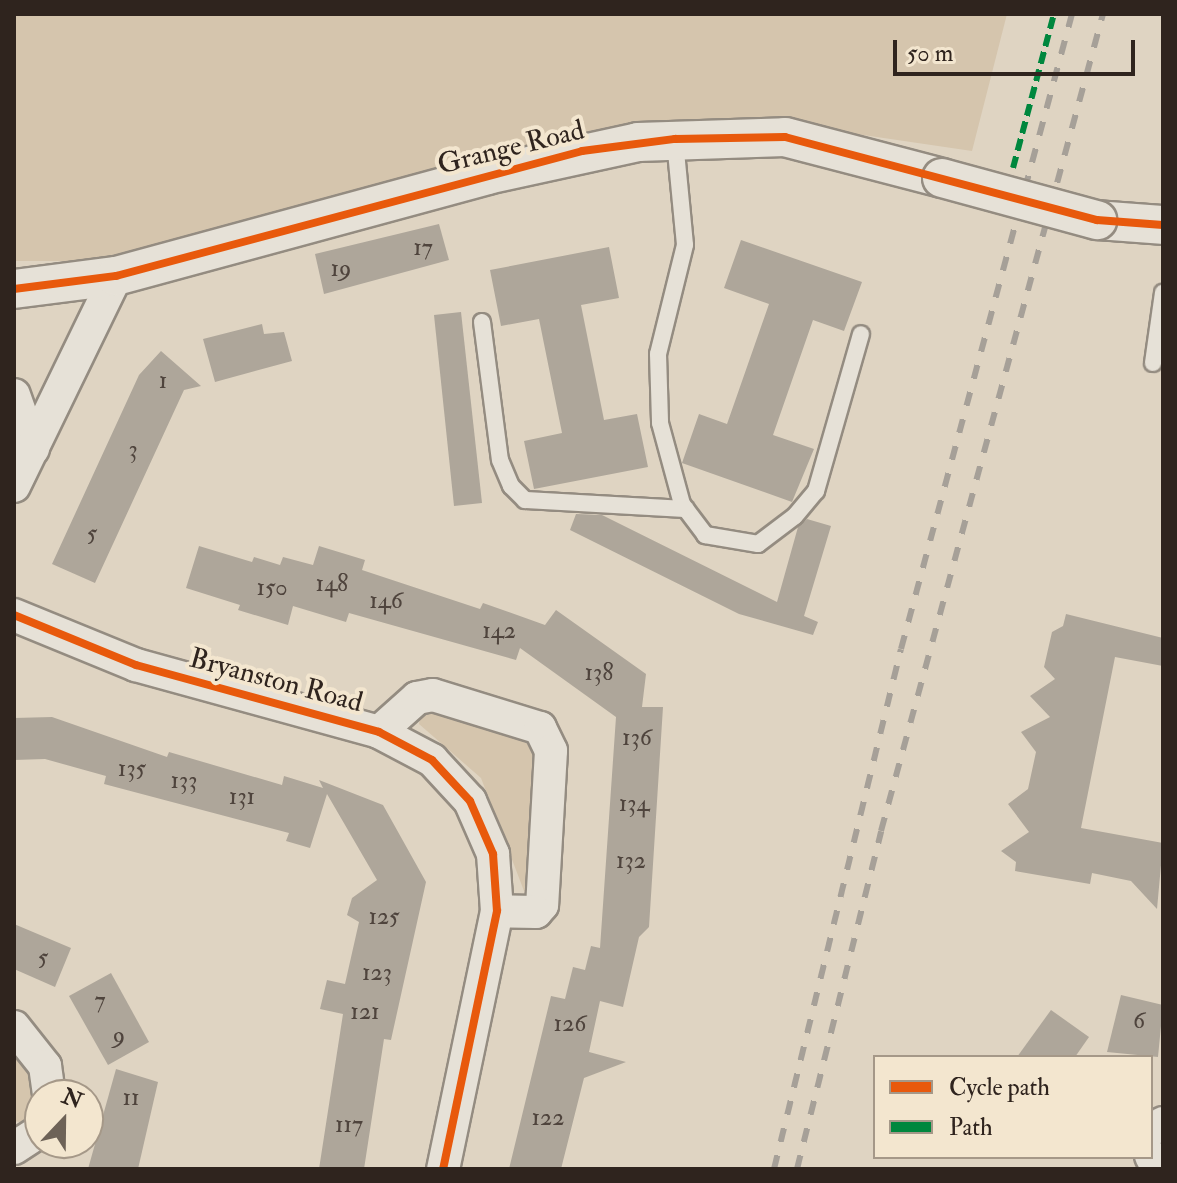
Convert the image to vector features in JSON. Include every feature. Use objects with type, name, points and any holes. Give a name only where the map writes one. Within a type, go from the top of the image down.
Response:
[{"type":"street","name":"Grange Road","points":[[14,289],[116,276],[582,151],[675,139],[785,137],[1097,220],[1163,225]]},
{"type":"street","points":[[14,486],[116,276]]},
{"type":"street","points":[[14,395],[33,449]]},
{"type":"street","name":"Bryanston Road","points":[[14,615],[136,665],[379,732],[432,760],[470,801],[493,854],[497,911],[443,1169]]},
{"type":"street","name":"Bryanston Road","points":[[379,732],[417,698],[433,695],[540,728],[551,751],[542,905],[536,912],[497,911]]},
{"type":"street","points":[[14,1027],[45,1066],[47,1079]]},
{"type":"lane","points":[[675,139],[685,245],[658,354],[660,423],[686,509],[705,535],[758,544],[795,516],[816,491],[861,334]]},
{"type":"lane","points":[[1153,363],[1163,293]]},
{"type":"lane","points":[[482,322],[500,460],[511,486],[525,500],[686,509]]},
{"type":"shaded area","points":[[14,14],[1007,14],[972,151],[802,126],[107,261],[14,261]]},
{"type":"shaded area","points":[[442,703],[539,741],[532,892],[524,891],[481,778],[419,724],[421,711]]},
{"type":"shaded area","points":[[14,1040],[35,1079],[24,1079],[24,1123],[14,1121]]},
{"type":"building","points":[[439,224],[449,260],[324,294],[315,254]]},
{"type":"building","points":[[741,240],[862,282],[844,331],[813,320],[773,435],[814,449],[792,502],[682,463],[699,414],[727,424],[769,304],[724,288]]},
{"type":"building","points":[[609,247],[619,298],[581,305],[604,420],[637,414],[648,467],[534,489],[524,441],[562,433],[539,319],[501,326],[490,270]]},
{"type":"building","points":[[461,312],[482,503],[454,506],[434,315]]},
{"type":"building","points":[[262,324],[264,334],[284,332],[292,361],[215,382],[203,339]]},
{"type":"building","points":[[161,351],[201,386],[184,390],[95,583],[52,564],[139,375]]},
{"type":"building","points":[[576,514],[602,515],[777,602],[798,527],[807,519],[831,526],[804,616],[818,622],[813,635],[739,614],[570,530]]},
{"type":"building","points":[[199,546],[252,562],[254,557],[280,565],[283,557],[313,565],[319,546],[365,560],[362,570],[480,609],[483,603],[545,625],[556,610],[646,674],[642,707],[663,707],[649,927],[639,937],[623,1007],[600,1001],[589,1052],[626,1062],[584,1078],[561,1169],[509,1169],[551,996],[565,999],[573,967],[585,970],[591,946],[600,948],[616,717],[520,648],[516,660],[349,613],[346,622],[293,606],[288,625],[238,610],[240,605],[186,588]]},
{"type":"building","points":[[1066,614],[1163,638],[1163,666],[1115,657],[1081,828],[1163,843],[1157,909],[1131,881],[1092,873],[1090,884],[1015,871],[1016,862],[1001,851],[1029,832],[1008,804],[1028,789],[1036,752],[1021,732],[1050,717],[1030,696],[1055,679],[1044,667],[1052,632],[1063,626]]},
{"type":"building","points":[[52,717],[167,757],[169,752],[282,785],[284,776],[323,788],[319,780],[383,805],[426,882],[391,1040],[384,1039],[364,1169],[319,1169],[343,1014],[320,1009],[327,980],[345,984],[359,922],[347,915],[352,898],[377,880],[327,794],[310,848],[286,841],[289,833],[104,784],[106,776],[45,759],[14,760],[14,718]]},
{"type":"building","points":[[14,924],[71,948],[55,987],[14,969]]},
{"type":"building","points":[[111,973],[149,1042],[108,1065],[69,996]]},
{"type":"building","points":[[1121,995],[1163,1005],[1158,1057],[1107,1052]]},
{"type":"building","points":[[1051,1010],[1089,1037],[1076,1055],[1018,1055]]},
{"type":"building","points":[[116,1069],[158,1082],[138,1169],[88,1169],[91,1159],[104,1159],[104,1112]]},
{"type":"railway","points":[[774,1169],[901,649],[1072,14]]},
{"type":"railway","points":[[797,1169],[881,831],[1103,14]]},
{"type":"marked path","points":[[1013,168],[1054,14]]},
{"type":"cycle path","points":[[14,289],[116,276],[582,151],[675,139],[785,137],[1097,220],[1163,225]]},
{"type":"cycle path","points":[[14,615],[136,665],[379,732],[432,760],[470,801],[493,854],[497,911],[443,1169]]}]
